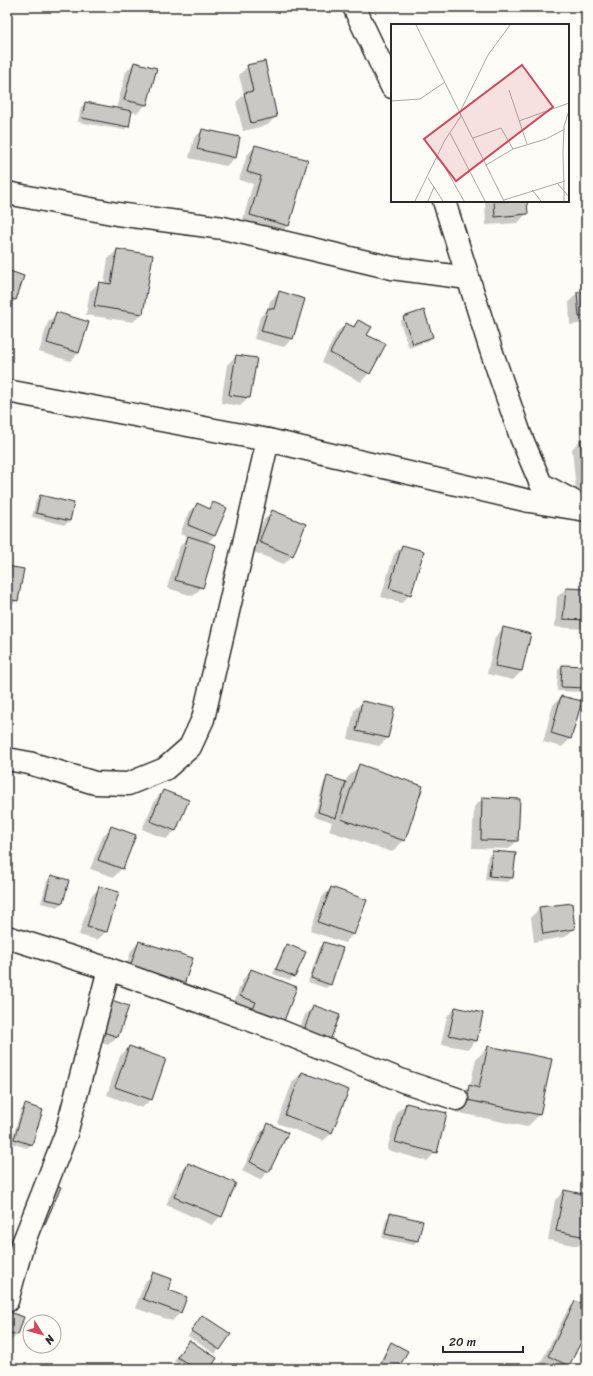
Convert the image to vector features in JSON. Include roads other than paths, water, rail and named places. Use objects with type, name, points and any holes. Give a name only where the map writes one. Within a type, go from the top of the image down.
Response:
[{"type":"street","points":[[354,7],[391,85]]},
{"type":"street","points":[[7,193],[117,214],[223,228],[392,268],[468,278]]},
{"type":"street","points":[[444,202],[521,437],[541,484],[586,509]]},
{"type":"street","points":[[7,391],[268,440],[529,501],[586,509]]},
{"type":"street","points":[[7,758],[29,763],[95,783],[128,784],[165,769],[190,747],[203,719],[268,440]]},
{"type":"street","points":[[7,937],[108,969],[270,1027],[403,1081],[457,1099]]},
{"type":"street","points":[[7,1301],[22,1246],[66,1134],[108,969]]}]
